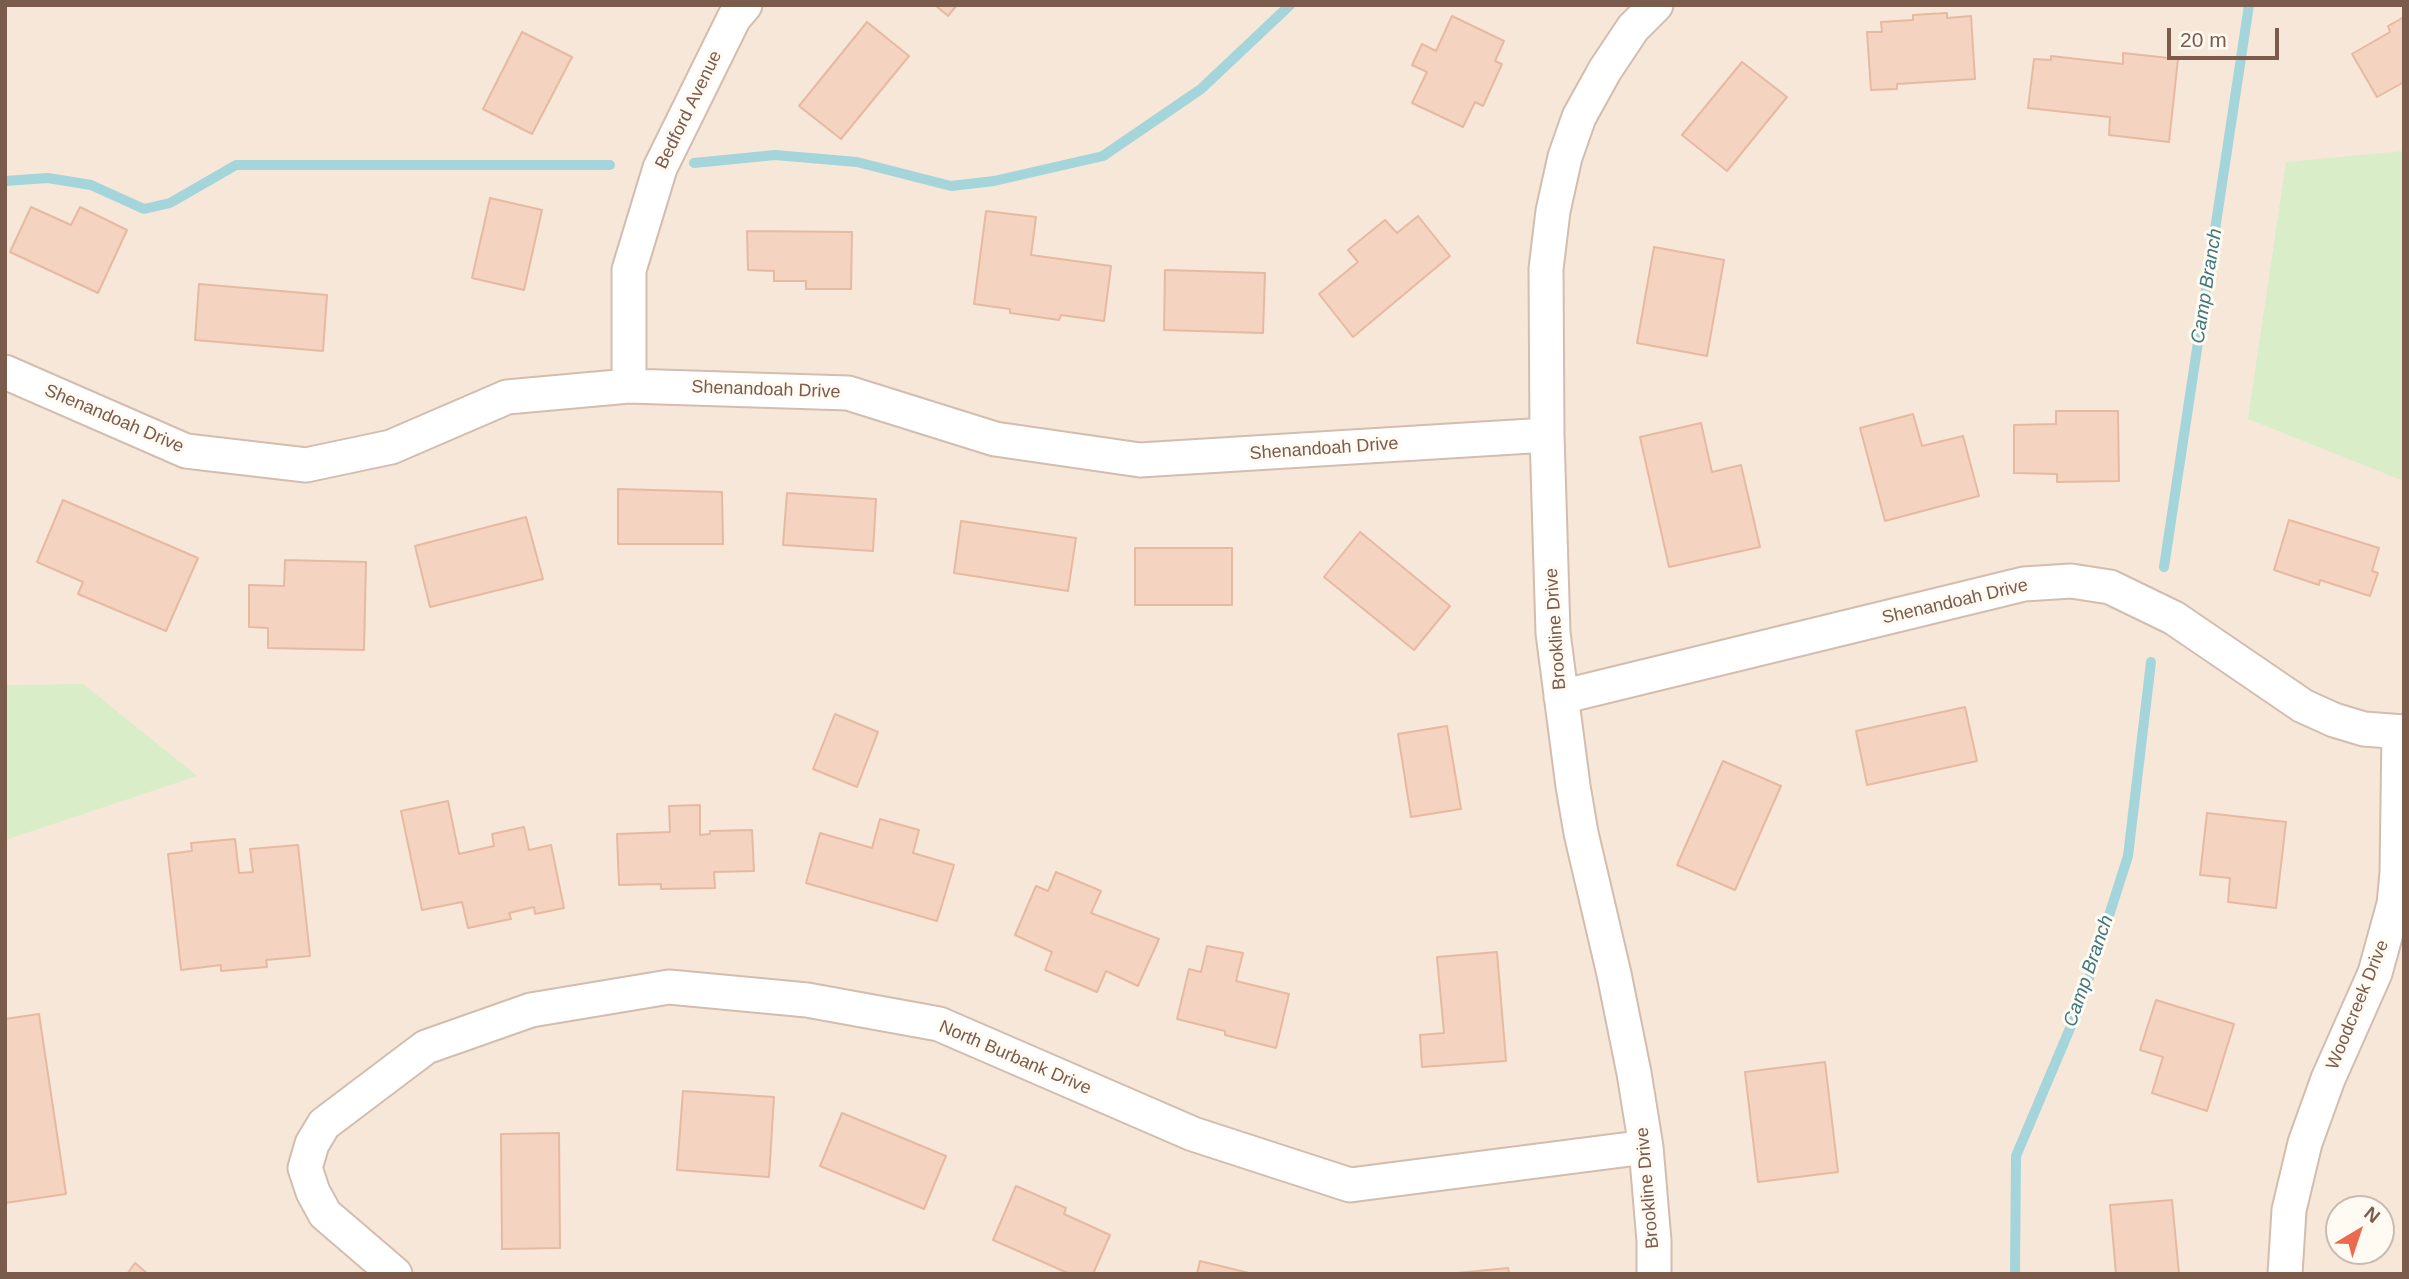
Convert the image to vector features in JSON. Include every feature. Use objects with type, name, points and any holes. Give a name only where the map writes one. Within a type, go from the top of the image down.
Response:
[{"type":"street","name":"Bedford Avenue","points":[[629,386],[629,270],[660,168],[734,18],[745,5]]},
{"type":"street","name":"Brookline Drive","points":[[1654,1274],[1646,1147],[1614,974],[1581,832],[1553,634],[1547,435],[1546,270],[1553,211],[1565,157],[1579,117],[1605,70],[1633,28],[1656,5]]},
{"type":"street","name":"Shenandoah Drive","points":[[5,372],[186,451],[306,465],[391,447],[507,397],[629,386],[848,393],[995,439],[1140,460],[1547,435]]},
{"type":"street","name":"Shenandoah Drive","points":[[1561,697],[2024,584],[2071,581],[2110,587],[2174,618],[2302,706],[2364,729],[2401,732]]},
{"type":"street","name":"Woodcreek Drive","points":[[2285,1274],[2289,1210],[2305,1143],[2328,1079],[2375,973],[2394,904],[2401,732]]},
{"type":"street","name":"North Burbank Drive","points":[[395,1274],[324,1214],[305,1168],[312,1144],[324,1124],[426,1047],[531,1010],[669,987],[807,1000],[939,1024],[1192,1134],[1350,1185],[1646,1147]]},
{"type":"shaded area","points":[[5,5],[2404,5],[2404,1274],[5,1274]]},
{"type":"green space","points":[[2404,151],[2404,481],[2248,419],[2286,162]]},
{"type":"green space","points":[[83,684],[197,776],[5,840],[5,685]]},
{"type":"building","points":[[935,5],[957,5],[948,16]]},
{"type":"building","points":[[1947,13],[1947,18],[1971,16],[1975,79],[1897,84],[1897,89],[1871,90],[1867,32],[1882,32],[1881,22],[1913,20],[1913,15]]},
{"type":"building","points":[[1452,16],[1504,41],[1495,61],[1502,64],[1483,106],[1475,102],[1463,127],[1412,103],[1427,72],[1412,65],[1422,44],[1436,51]]},
{"type":"building","points":[[2404,17],[2404,82],[2377,97],[2352,54],[2390,32],[2388,26]]},
{"type":"building","points":[[867,22],[909,56],[841,139],[799,106]]},
{"type":"building","points":[[522,32],[572,57],[532,134],[483,109]]},
{"type":"building","points":[[2123,53],[2178,59],[2169,142],[2109,135],[2110,117],[2028,108],[2034,59],[2051,60],[2051,56],[2123,64]]},
{"type":"building","points":[[1742,62],[1787,97],[1727,171],[1682,135]]},
{"type":"building","points":[[490,198],[542,210],[524,290],[472,278]]},
{"type":"building","points":[[31,207],[71,225],[80,207],[127,230],[98,293],[10,252]]},
{"type":"building","points":[[986,211],[1036,217],[1031,255],[1111,266],[1104,321],[1061,315],[1059,320],[1010,313],[1010,309],[974,304]]},
{"type":"building","points":[[1418,216],[1450,256],[1353,337],[1319,294],[1358,262],[1348,250],[1385,220],[1397,233]]},
{"type":"building","points":[[747,231],[852,232],[851,289],[806,289],[806,281],[774,281],[774,271],[748,270]]},
{"type":"building","points":[[1654,247],[1724,260],[1707,356],[1637,343]]},
{"type":"building","points":[[1165,270],[1265,273],[1263,333],[1164,330]]},
{"type":"building","points":[[199,284],[327,295],[323,351],[195,340]]},
{"type":"building","points":[[2056,411],[2118,411],[2119,481],[2057,482],[2057,474],[2014,473],[2014,425],[2056,424]]},
{"type":"building","points":[[1913,414],[1922,446],[1963,436],[1979,496],[1885,521],[1860,428]]},
{"type":"building","points":[[1701,423],[1712,472],[1741,465],[1760,547],[1669,567],[1640,437]]},
{"type":"building","points":[[618,489],[722,492],[723,544],[618,544]]},
{"type":"building","points":[[787,493],[876,499],[873,551],[783,545]]},
{"type":"building","points":[[63,500],[198,558],[166,631],[78,594],[83,582],[37,562]]},
{"type":"building","points":[[526,517],[543,579],[430,607],[415,546]]},
{"type":"building","points":[[2289,520],[2379,548],[2372,571],[2378,573],[2370,596],[2320,580],[2319,585],[2274,570]]},
{"type":"building","points":[[961,521],[1076,538],[1068,591],[954,573]]},
{"type":"building","points":[[1360,532],[1450,606],[1414,650],[1324,577]]},
{"type":"building","points":[[1135,548],[1232,548],[1232,605],[1135,605]]},
{"type":"building","points":[[285,560],[366,562],[364,650],[268,648],[268,628],[249,627],[249,585],[284,586]]},
{"type":"building","points":[[1965,707],[1977,761],[1867,785],[1856,731]]},
{"type":"building","points":[[835,714],[878,732],[857,787],[813,769]]},
{"type":"building","points":[[1447,726],[1461,809],[1411,817],[1398,734]]},
{"type":"building","points":[[1723,761],[1781,786],[1735,890],[1677,865]]},
{"type":"building","points":[[448,801],[459,854],[494,846],[492,834],[524,827],[529,850],[551,845],[564,908],[535,914],[534,907],[509,913],[511,919],[468,928],[462,902],[422,910],[401,811]]},
{"type":"building","points":[[700,805],[700,835],[710,834],[710,831],[752,830],[754,871],[714,872],[715,888],[661,889],[661,884],[619,885],[617,834],[670,832],[669,806]]},
{"type":"building","points":[[2207,813],[2286,822],[2276,908],[2228,902],[2230,878],[2200,875]]},
{"type":"building","points":[[880,819],[919,830],[913,853],[954,865],[937,921],[806,883],[820,833],[872,848]]},
{"type":"building","points":[[235,839],[239,873],[253,872],[250,849],[298,845],[310,956],[266,960],[267,967],[221,971],[221,965],[181,970],[168,854],[192,851],[191,843]]},
{"type":"building","points":[[1056,872],[1101,891],[1091,913],[1159,939],[1138,986],[1106,971],[1097,992],[1045,970],[1052,952],[1015,935],[1036,886],[1048,891]]},
{"type":"building","points":[[1207,946],[1243,953],[1236,981],[1289,994],[1276,1048],[1177,1019],[1189,969],[1201,972]]},
{"type":"building","points":[[1497,952],[1506,1061],[1422,1067],[1420,1035],[1444,1033],[1437,957]]},
{"type":"building","points":[[2156,1000],[2234,1024],[2207,1111],[2152,1093],[2163,1057],[2140,1050]]},
{"type":"building","points":[[39,1014],[66,1194],[5,1203],[5,1019]]},
{"type":"building","points":[[1825,1062],[1838,1172],[1758,1182],[1745,1072]]},
{"type":"building","points":[[683,1091],[774,1097],[769,1177],[677,1170]]},
{"type":"building","points":[[842,1113],[946,1156],[924,1209],[820,1166]]},
{"type":"building","points":[[559,1133],[560,1248],[502,1249],[501,1134]]},
{"type":"building","points":[[1016,1186],[1066,1208],[1064,1214],[1110,1235],[1093,1274],[1070,1274],[993,1240]]},
{"type":"building","points":[[2172,1200],[2179,1274],[2116,1274],[2110,1205]]},
{"type":"building","points":[[1200,1261],[1253,1274],[1197,1274]]},
{"type":"building","points":[[135,1263],[148,1274],[127,1274]]},
{"type":"building","points":[[1508,1268],[1509,1274],[1457,1274],[1457,1273]]},
{"type":"waterway","points":[[694,163],[775,155],[857,162],[951,186],[994,181],[1103,156],[1201,89],[1290,5]]},
{"type":"waterway","name":"Camp Branch","points":[[2164,567],[2249,5]]},
{"type":"waterway","points":[[5,181],[48,178],[91,185],[144,209],[170,203],[236,165],[610,165]]},
{"type":"waterway","name":"Camp Branch","points":[[2015,1274],[2016,1156],[2082,1000],[2128,856],[2151,662]]}]
